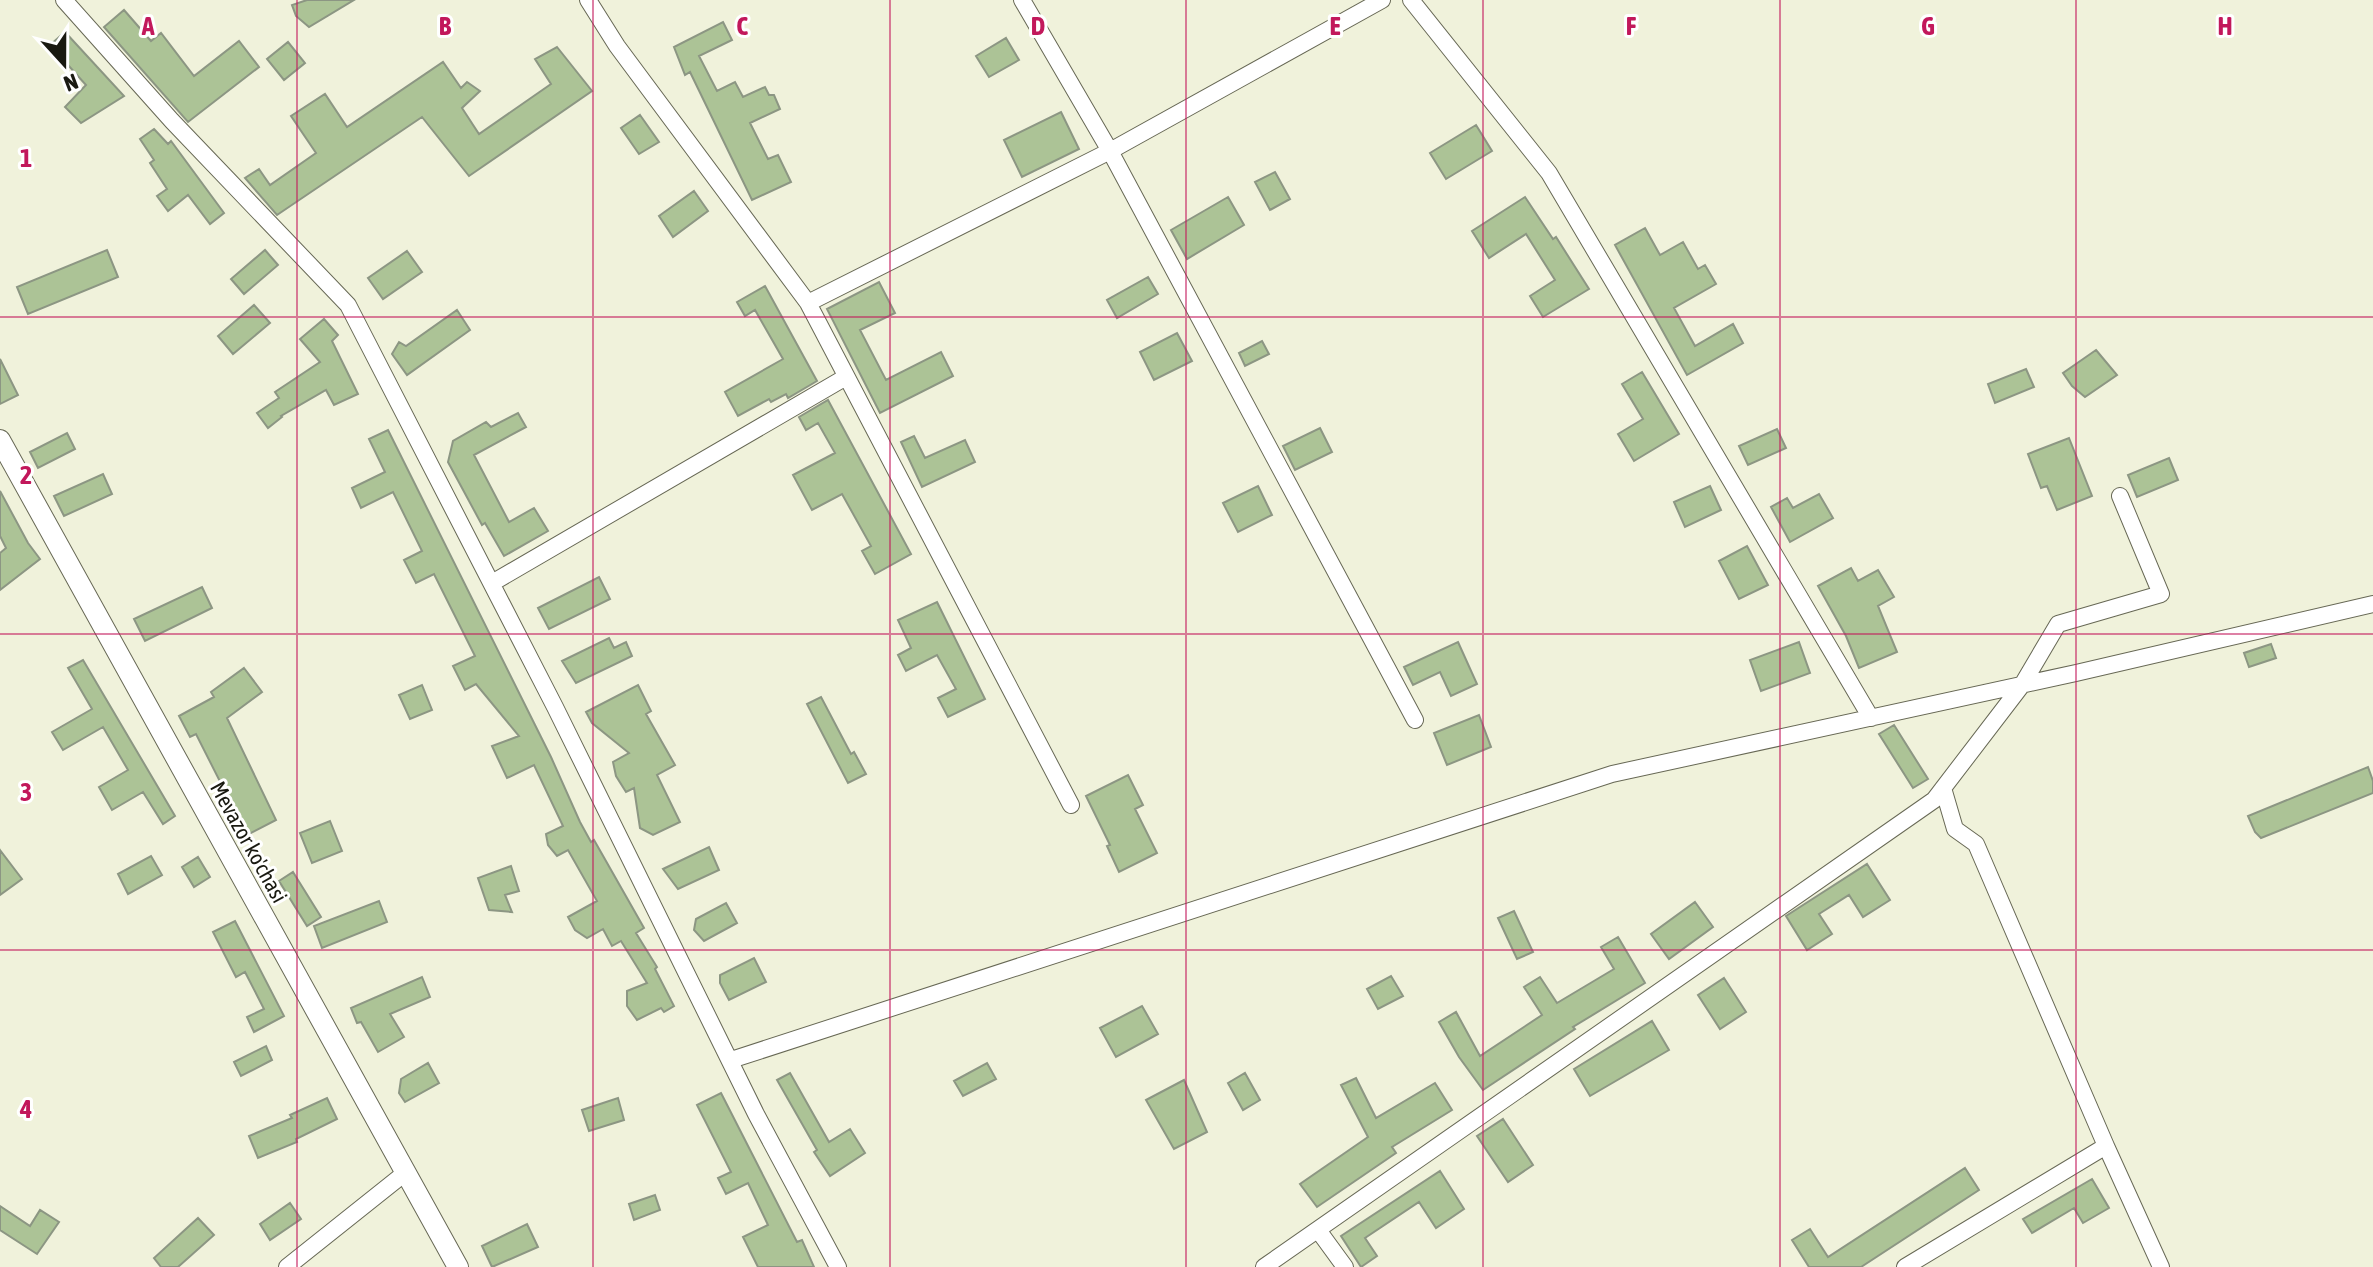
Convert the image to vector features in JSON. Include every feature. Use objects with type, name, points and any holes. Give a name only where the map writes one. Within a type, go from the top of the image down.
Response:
[{"type":"street","points":[[64,0],[172,121],[348,305],[492,583],[756,1114],[838,1267]]},
{"type":"street","points":[[588,0],[617,46],[808,303],[1071,805]]},
{"type":"street","points":[[1022,0],[1110,151],[1415,720]]},
{"type":"street","points":[[808,303],[1110,151],[1382,0]]},
{"type":"street","points":[[1411,0],[1549,173],[1871,718]]},
{"type":"street","points":[[492,583],[846,377]]},
{"type":"street","name":"Mevazor ko'chasi","points":[[0,440],[458,1267]]},
{"type":"street","points":[[1264,1267],[1934,800],[2022,685],[2058,624],[2161,594],[2120,496]]},
{"type":"street","points":[[731,1060],[1612,774],[2022,685],[2373,604]]},
{"type":"street","points":[[1943,788],[1955,829],[1976,844],[2161,1267]]},
{"type":"street","points":[[1905,1267],[2106,1146]]},
{"type":"street","points":[[287,1267],[405,1173]]},
{"type":"street","points":[[1318,1230],[1345,1267]]},
{"type":"building","points":[[307,0],[354,0],[309,27],[296,16],[292,5]]},
{"type":"building","points":[[124,10],[151,41],[161,33],[194,76],[239,41],[259,67],[188,122],[104,27]]},
{"type":"building","points":[[723,22],[732,40],[699,56],[717,91],[735,82],[743,97],[765,87],[769,95],[774,95],[780,109],[750,123],[768,159],[778,155],[791,182],[752,200],[690,72],[685,75],[674,47]]},
{"type":"building","points":[[65,32],[124,96],[81,123],[65,107],[86,85],[50,45]]},
{"type":"building","points":[[1006,38],[1019,60],[989,77],[976,56]]},
{"type":"building","points":[[288,42],[305,63],[284,80],[267,59]]},
{"type":"building","points":[[557,47],[592,91],[469,176],[422,117],[277,215],[245,178],[259,169],[270,185],[316,153],[291,116],[325,94],[347,127],[443,62],[461,88],[467,82],[480,91],[462,108],[479,134],[551,84],[535,59]]},
{"type":"building","points":[[1061,112],[1079,149],[1022,177],[1004,140]]},
{"type":"building","points":[[640,115],[659,142],[639,154],[621,128]]},
{"type":"building","points":[[1476,125],[1492,151],[1446,179],[1430,153]]},
{"type":"building","points":[[154,129],[168,144],[171,141],[224,213],[210,224],[188,195],[168,211],[157,196],[167,189],[150,163],[154,160],[140,139]]},
{"type":"building","points":[[1275,172],[1290,199],[1270,210],[1255,182]]},
{"type":"building","points":[[694,191],[708,211],[673,237],[659,216]]},
{"type":"building","points":[[1228,197],[1244,225],[1187,259],[1171,230]]},
{"type":"building","points":[[1525,197],[1553,239],[1556,237],[1589,289],[1543,317],[1530,296],[1555,280],[1526,234],[1489,258],[1472,231]]},
{"type":"building","points":[[1645,228],[1660,255],[1683,242],[1698,269],[1705,265],[1716,284],[1674,308],[1695,346],[1733,324],[1743,343],[1687,375],[1615,245]]},
{"type":"building","points":[[107,250],[118,277],[28,314],[17,287]]},
{"type":"building","points":[[265,250],[278,265],[244,294],[231,279]]},
{"type":"building","points":[[407,251],[422,272],[383,299],[368,278]]},
{"type":"building","points":[[1148,277],[1158,294],[1117,318],[1107,300]]},
{"type":"building","points":[[879,282],[895,313],[860,330],[886,380],[941,352],[953,376],[880,413],[827,309]]},
{"type":"building","points":[[765,286],[817,381],[788,398],[786,394],[771,402],[769,399],[738,416],[725,392],[783,359],[755,310],[745,316],[737,302]]},
{"type":"building","points":[[254,305],[270,323],[233,354],[218,336]]},
{"type":"building","points":[[457,310],[470,330],[407,375],[392,354],[399,342],[406,346]]},
{"type":"building","points":[[324,319],[338,335],[332,341],[358,394],[334,405],[326,390],[281,416],[268,428],[257,413],[279,398],[275,392],[320,362],[300,339]]},
{"type":"building","points":[[1177,333],[1192,361],[1154,380],[1140,352]]},
{"type":"building","points":[[1262,341],[1269,354],[1245,366],[1239,353]]},
{"type":"building","points":[[2096,350],[2117,375],[2085,397],[2063,373]]},
{"type":"building","points":[[0,359],[18,395],[0,404]]},
{"type":"building","points":[[2026,369],[2034,387],[1995,403],[1988,384]]},
{"type":"building","points":[[1642,372],[1679,434],[1634,461],[1618,434],[1643,419],[1622,384]]},
{"type":"building","points":[[828,400],[911,554],[875,574],[862,551],[871,546],[842,494],[812,510],[793,475],[835,453],[818,423],[806,430],[799,417]]},
{"type":"building","points":[[518,413],[526,427],[474,455],[509,522],[534,508],[548,531],[504,556],[485,523],[482,525],[448,462],[453,441],[486,422],[491,427]]},
{"type":"building","points":[[1320,428],[1332,452],[1295,470],[1283,446]]},
{"type":"building","points":[[1777,429],[1786,448],[1748,465],[1739,446]]},
{"type":"building","points":[[388,430],[551,757],[580,822],[591,842],[594,840],[644,928],[636,933],[657,967],[655,969],[674,1006],[664,1012],[661,1008],[637,1020],[627,1006],[627,991],[647,983],[621,941],[612,946],[603,929],[587,938],[575,930],[568,917],[597,901],[568,850],[557,856],[548,845],[546,834],[563,826],[534,765],[507,778],[492,746],[519,736],[476,684],[465,690],[453,666],[475,656],[434,574],[416,583],[404,560],[422,551],[393,492],[361,508],[352,488],[385,472],[369,439]]},
{"type":"building","points":[[67,433],[75,449],[38,468],[30,452]]},
{"type":"building","points":[[914,436],[925,458],[965,440],[975,462],[922,487],[901,442]]},
{"type":"building","points":[[2069,438],[2092,496],[2057,510],[2047,486],[2041,488],[2028,454]]},
{"type":"building","points":[[2169,458],[2178,480],[2137,497],[2128,475]]},
{"type":"building","points":[[103,474],[112,494],[64,516],[54,496]]},
{"type":"building","points":[[1258,486],[1272,515],[1238,532],[1223,503]]},
{"type":"building","points":[[1710,486],[1721,510],[1685,527],[1674,502]]},
{"type":"building","points":[[0,491],[40,559],[0,590],[0,553],[6,548],[0,536]]},
{"type":"building","points":[[1819,494],[1833,518],[1790,542],[1771,507],[1787,498],[1793,508]]},
{"type":"building","points":[[1747,546],[1768,585],[1739,599],[1719,561]]},
{"type":"building","points":[[1851,568],[1858,581],[1878,570],[1894,597],[1878,606],[1897,652],[1859,668],[1846,636],[1818,586]]},
{"type":"building","points":[[599,577],[610,599],[549,629],[538,608]]},
{"type":"building","points":[[202,587],[212,608],[145,641],[134,619]]},
{"type":"building","points":[[937,602],[985,699],[948,717],[938,698],[956,689],[937,655],[906,671],[898,655],[911,648],[898,620]]},
{"type":"building","points":[[609,638],[614,648],[626,642],[632,656],[576,683],[562,661]]},
{"type":"building","points":[[1458,642],[1477,684],[1451,696],[1440,672],[1413,685],[1404,667]]},
{"type":"building","points":[[1799,642],[1810,673],[1761,691],[1750,660]]},
{"type":"building","points":[[2271,644],[2276,658],[2249,667],[2244,653]]},
{"type":"building","points":[[83,660],[175,816],[163,824],[143,792],[112,810],[99,787],[128,770],[103,727],[63,750],[52,732],[92,709],[68,668]]},
{"type":"building","points":[[244,668],[262,692],[227,718],[276,820],[247,835],[196,734],[190,737],[179,716],[214,697],[211,692]]},
{"type":"building","points":[[422,685],[432,710],[410,719],[399,695]]},
{"type":"building","points":[[638,685],[651,711],[646,714],[675,765],[657,775],[680,822],[653,835],[640,828],[634,788],[626,792],[616,776],[613,762],[629,753],[592,723],[586,712]]},
{"type":"building","points":[[821,697],[851,754],[854,752],[866,774],[848,783],[807,704]]},
{"type":"building","points":[[1479,715],[1491,747],[1447,765],[1434,733]]},
{"type":"building","points":[[1894,725],[1928,779],[1913,788],[1879,734]]},
{"type":"building","points":[[2368,767],[2373,793],[2261,838],[2255,832],[2248,816]]},
{"type":"building","points":[[1128,775],[1143,805],[1135,809],[1157,853],[1119,872],[1107,846],[1110,845],[1086,796]]},
{"type":"building","points":[[330,821],[342,851],[312,863],[300,833]]},
{"type":"building","points":[[709,847],[719,870],[678,889],[663,869]]},
{"type":"building","points":[[0,850],[22,879],[0,895]]},
{"type":"building","points":[[151,856],[162,875],[128,894],[118,874]]},
{"type":"building","points":[[198,857],[210,877],[194,887],[182,867]]},
{"type":"building","points":[[1867,864],[1890,900],[1863,917],[1849,895],[1819,914],[1832,934],[1807,950],[1786,916]]},
{"type":"building","points":[[511,866],[519,891],[505,895],[512,912],[489,910],[478,878]]},
{"type":"building","points":[[293,872],[321,917],[307,926],[279,881]]},
{"type":"building","points":[[379,901],[387,922],[322,948],[314,926]]},
{"type":"building","points":[[1695,902],[1713,927],[1669,959],[1651,934]]},
{"type":"building","points":[[726,903],[737,923],[704,941],[694,930],[696,919]]},
{"type":"building","points":[[1514,911],[1533,952],[1517,959],[1498,918]]},
{"type":"building","points":[[235,921],[284,1016],[254,1032],[247,1017],[264,1009],[245,972],[236,977],[213,932]]},
{"type":"building","points":[[1618,937],[1645,983],[1573,1027],[1575,1029],[1483,1090],[1439,1022],[1456,1012],[1480,1056],[1542,1015],[1524,987],[1540,977],[1557,1003],[1614,969],[1601,947]]},
{"type":"building","points":[[754,958],[766,982],[729,1000],[720,983],[720,975]]},
{"type":"building","points":[[1391,976],[1403,996],[1378,1009],[1367,989]]},
{"type":"building","points":[[422,977],[430,997],[390,1014],[404,1037],[378,1052],[361,1022],[357,1023],[351,1008]]},
{"type":"building","points":[[1724,978],[1746,1012],[1720,1029],[1698,995]]},
{"type":"building","points":[[1142,1006],[1158,1034],[1116,1057],[1100,1028]]},
{"type":"building","points":[[1652,1021],[1669,1050],[1590,1096],[1574,1069]]},
{"type":"building","points":[[266,1046],[272,1060],[241,1076],[234,1062]]},
{"type":"building","points":[[428,1063],[439,1083],[405,1102],[399,1093],[401,1079]]},
{"type":"building","points":[[987,1063],[996,1079],[963,1096],[954,1081]]},
{"type":"building","points":[[790,1073],[829,1142],[850,1129],[865,1153],[830,1176],[814,1152],[817,1150],[777,1080]]},
{"type":"building","points":[[1245,1073],[1260,1100],[1243,1110],[1228,1083]]},
{"type":"building","points":[[1356,1078],[1376,1118],[1435,1083],[1452,1110],[1392,1147],[1396,1153],[1317,1207],[1300,1184],[1368,1137],[1341,1085]]},
{"type":"building","points":[[1184,1080],[1207,1132],[1174,1149],[1146,1100]]},
{"type":"building","points":[[721,1093],[797,1242],[802,1240],[814,1267],[758,1267],[743,1237],[768,1225],[748,1183],[726,1194],[718,1178],[731,1172],[697,1105]]},
{"type":"building","points":[[327,1098],[337,1119],[296,1139],[297,1142],[258,1158],[249,1136],[292,1118],[290,1115]]},
{"type":"building","points":[[618,1098],[624,1120],[589,1131],[582,1110]]},
{"type":"building","points":[[1503,1119],[1533,1165],[1508,1182],[1477,1136]]},
{"type":"building","points":[[1965,1168],[1979,1190],[1861,1267],[1809,1267],[1792,1240],[1810,1229],[1828,1257]]},
{"type":"building","points":[[1440,1171],[1464,1209],[1436,1228],[1419,1202],[1365,1238],[1377,1256],[1361,1267],[1341,1236]]},
{"type":"building","points":[[2092,1179],[2109,1208],[2083,1223],[2074,1208],[2032,1233],[2023,1219]]},
{"type":"building","points":[[655,1195],[660,1210],[634,1220],[629,1204]]},
{"type":"building","points":[[290,1203],[301,1219],[270,1240],[260,1224]]},
{"type":"building","points":[[0,1206],[30,1226],[40,1210],[59,1222],[37,1254],[0,1230]]},
{"type":"building","points":[[198,1218],[214,1235],[178,1267],[161,1267],[154,1258]]},
{"type":"building","points":[[527,1224],[538,1247],[492,1267],[482,1246]]}]
